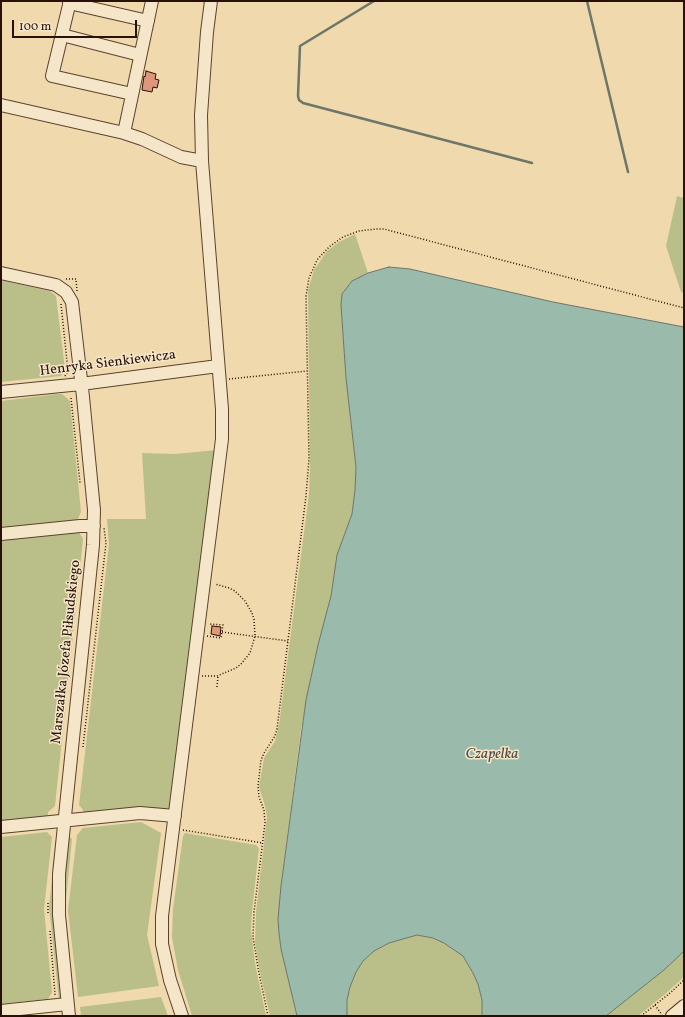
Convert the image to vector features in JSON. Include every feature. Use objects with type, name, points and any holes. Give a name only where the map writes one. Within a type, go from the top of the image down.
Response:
[{"type":"street","points":[[124,133],[152,1]]},
{"type":"street","points":[[182,1016],[170,980],[162,944],[162,916],[222,439],[222,409],[202,161],[201,115],[203,76],[211,1]]},
{"type":"street","points":[[132,94],[52,76],[69,2],[148,21]]},
{"type":"street","points":[[62,36],[140,55]]},
{"type":"street","points":[[1,105],[124,133],[142,139],[181,157],[202,161]]},
{"type":"street","name":"Marszałka Józefa Piłsudskiego","points":[[1,273],[56,285],[66,292],[72,302],[94,510],[94,526],[59,874],[59,915],[69,1016]]},
{"type":"street","name":"Henryka Sienkiewicza","points":[[1,392],[81,384],[218,366]]},
{"type":"street","points":[[1,534],[94,526]]},
{"type":"street","points":[[1,826],[65,825],[140,812],[175,816]]},
{"type":"street","points":[[1,1011],[67,1004]]},
{"type":"street","points":[[672,1016],[684,1006]]},
{"type":"path","points":[[268,1016],[253,937],[254,912],[265,815],[259,797],[258,786],[261,760],[275,736],[277,729],[307,488],[308,443],[306,296],[311,273],[317,260],[329,247],[343,237],[359,231],[384,229],[684,308]]},
{"type":"path","points":[[61,304],[68,371]]},
{"type":"path","points":[[229,379],[307,371]]},
{"type":"path","points":[[71,398],[81,488]]},
{"type":"path","points":[[201,676],[218,676],[230,672],[241,664],[250,653],[255,636],[254,619],[245,601],[229,588],[213,584]]},
{"type":"path","points":[[206,636],[221,638],[223,625],[207,623]]},
{"type":"path","points":[[222,632],[288,640]]},
{"type":"path","points":[[217,687],[218,676]]},
{"type":"path","points":[[181,830],[262,843]]},
{"type":"path","points":[[641,1016],[684,980]]},
{"type":"path","points":[[655,1005],[662,1016]]},
{"type":"green space","points":[[677,196],[684,198],[684,293],[681,292],[666,246]]},
{"type":"green space","points":[[355,234],[368,273],[352,281],[342,294],[341,305],[346,378],[356,467],[355,490],[352,514],[337,555],[331,596],[312,671],[301,730],[281,886],[278,919],[279,933],[281,949],[297,1016],[270,1016],[258,963],[255,942],[256,912],[267,817],[259,787],[264,758],[275,741],[279,725],[309,494],[308,290],[314,270],[327,251],[339,242]]},
{"type":"green space","points":[[1,280],[50,291],[56,296],[65,369],[61,376],[1,382]]},
{"type":"green space","points":[[62,394],[70,401],[81,512],[77,521],[2,528],[1,401]]},
{"type":"green space","points":[[217,450],[173,804],[169,808],[161,810],[83,814],[83,810],[79,805],[109,544],[107,519],[146,519],[142,453],[175,454]]},
{"type":"green space","points":[[78,530],[83,539],[55,806],[48,812],[48,817],[1,822],[1,538]]},
{"type":"green space","points":[[141,822],[161,833],[147,935],[159,986],[78,997],[68,910],[77,835],[83,828]]},
{"type":"green space","points":[[47,832],[52,837],[44,909],[52,992],[48,999],[1,1004],[1,837]]},
{"type":"green space","points":[[185,833],[256,845],[259,848],[251,930],[255,963],[266,1016],[192,1016],[178,970],[172,937],[173,909],[183,836]]},
{"type":"green space","points":[[66,836],[72,839],[65,910],[75,1011],[73,1015],[63,912]]},
{"type":"green space","points":[[58,837],[63,995],[59,1001],[49,907],[56,839]]},
{"type":"green space","points":[[417,935],[433,938],[444,943],[463,956],[478,984],[482,1000],[482,1016],[347,1016],[347,1000],[350,987],[356,972],[363,961],[374,951],[389,943]]},
{"type":"green space","points":[[684,951],[684,977],[664,995],[638,1016],[606,1016],[664,970]]},
{"type":"green space","points":[[161,997],[168,1016],[81,1016],[80,1007]]},
{"type":"water","name":"Czapelka","points":[[389,267],[410,269],[553,302],[684,327],[684,951],[664,970],[606,1016],[482,1016],[482,1000],[478,984],[463,956],[444,943],[433,938],[417,935],[389,943],[374,951],[363,961],[356,972],[350,987],[347,1000],[347,1016],[297,1016],[281,949],[279,933],[278,919],[281,886],[306,700],[331,596],[337,555],[352,514],[355,490],[356,467],[346,378],[341,305],[342,294],[352,281],[368,273]]},
{"type":"building","points":[[146,71],[156,74],[155,79],[159,80],[157,88],[153,87],[152,92],[142,90]]},
{"type":"building","points":[[212,626],[221,627],[220,636],[211,634]]},
{"type":"waterway","points":[[374,1],[300,46],[299,100],[303,103],[532,163]]},
{"type":"waterway","points":[[587,1],[628,172]]}]
